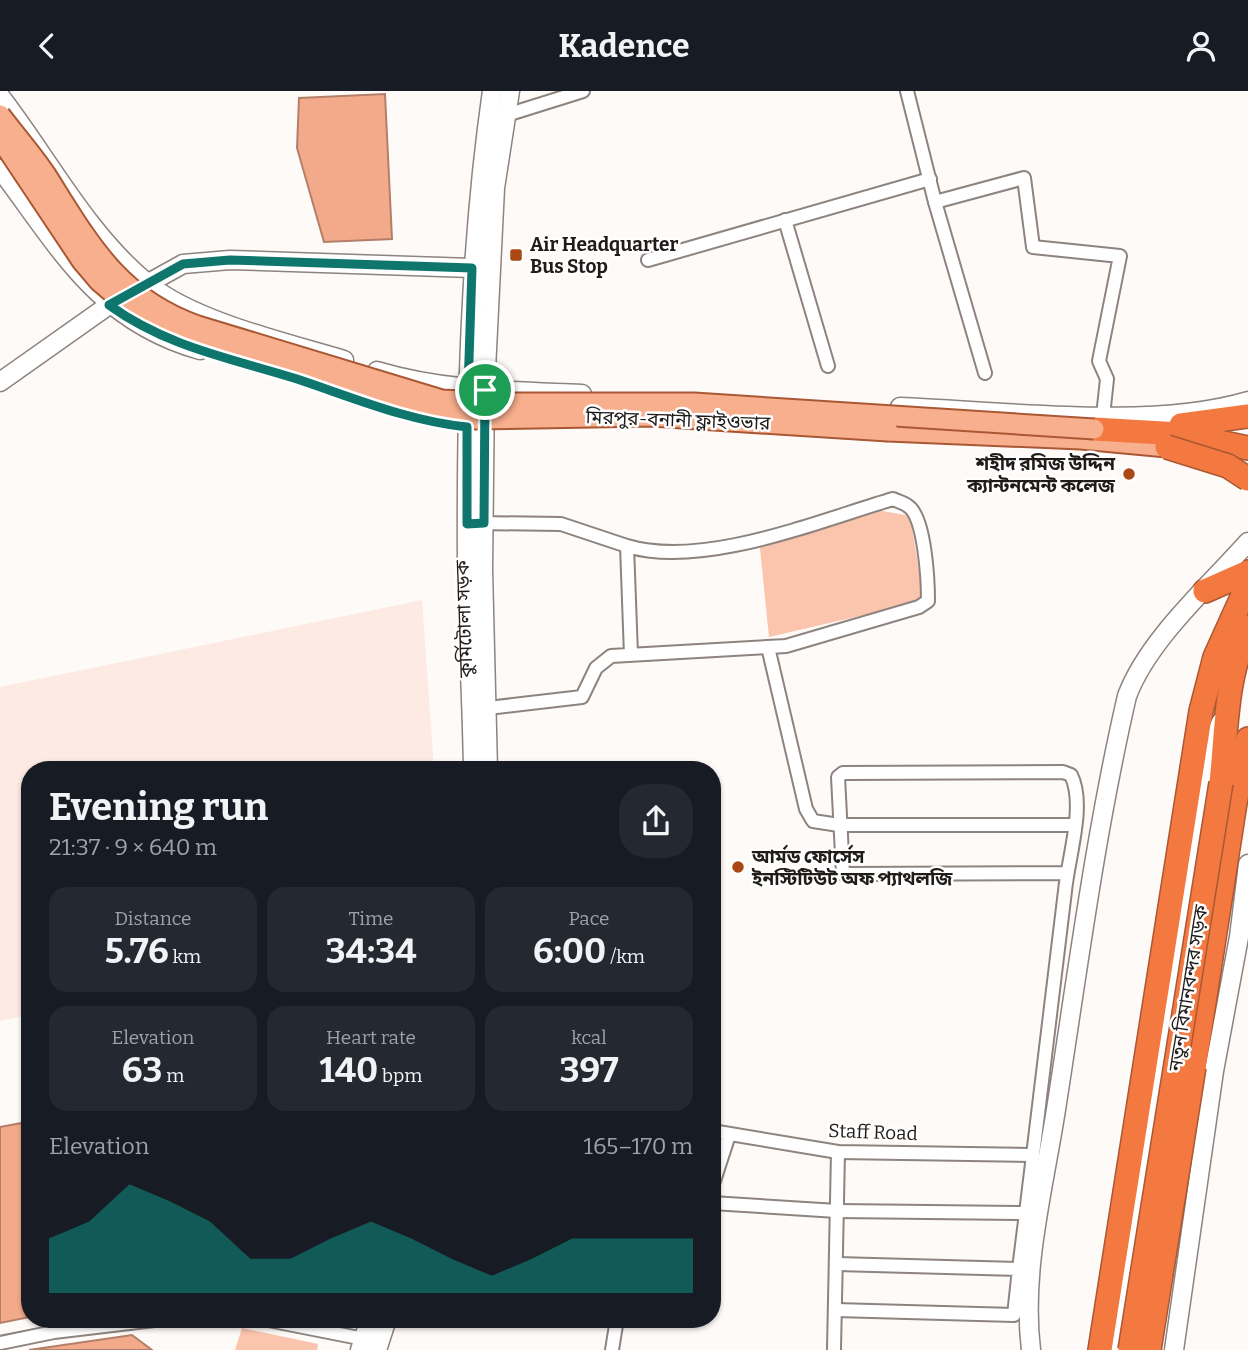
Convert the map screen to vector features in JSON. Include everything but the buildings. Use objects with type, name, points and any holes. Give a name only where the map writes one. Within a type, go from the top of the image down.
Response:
[{"type":"highway","points":[[1098,422],[1197,424],[1248,417]]},
{"type":"highway","points":[[1098,422],[1180,434],[1248,448]]},
{"type":"highway","points":[[1167,447],[1222,452],[1248,459]]},
{"type":"highway","points":[[1167,447],[1228,466],[1248,478]]},
{"type":"highway","points":[[1205,591],[1248,572]]},
{"type":"highway","points":[[1100,1350],[1201,711],[1215,657],[1248,584]]},
{"type":"highway","name":"নতুন বিমানবন্দর সড়ক","points":[[1130,1350],[1221,783],[1224,713],[1230,683],[1248,627]]},
{"type":"highway","name":"নতুন বিমানবন্দর সড়ক","points":[[1149,1350],[1235,803],[1248,739]]},
{"type":"main road","name":"কুর্মিটোলা সড়ক","points":[[476,390],[495,188],[496,119],[492,91]]},
{"type":"main road","name":"কুর্মিটোলা সড়ক","points":[[473,761],[476,390],[472,268],[496,119],[510,91]]},
{"type":"main road","points":[[0,96],[94,229],[148,285],[207,316],[390,375],[476,390],[1098,422],[1210,410],[1248,401]]},
{"type":"main road","name":"মিরপুর-বনানী ফ্লাইওভার","points":[[0,115],[44,172],[85,239],[121,282],[145,300],[173,317],[198,326],[423,397],[500,403],[694,403],[1098,422]]},
{"type":"main road","name":"মিরপুর-বনানী ফ্লাইওভার","points":[[0,138],[82,261],[136,313],[185,337],[421,413],[457,419],[651,415],[888,431],[1114,441],[1167,447]]},
{"type":"main road","points":[[0,169],[59,251],[109,305],[175,344],[279,373],[415,419],[476,427],[651,423],[1081,448],[1174,457],[1248,478]]},
{"type":"main road","points":[[0,382],[109,305],[183,264],[230,260],[472,268]]},
{"type":"main road","name":"কুর্মিটোলা সড়ক","points":[[475,524],[488,708],[488,761]]},
{"type":"main road","points":[[1031,1350],[1027,1320],[1033,1258],[1122,717],[1132,683],[1143,664],[1171,627],[1248,542]]},
{"type":"main road","points":[[1117,1350],[1200,803],[1212,744],[1224,713]]},
{"type":"main road","points":[[1174,1350],[1180,1294],[1248,864]]},
{"type":"main road","points":[[1133,1245],[1145,1255],[1160,1257],[1176,1254],[1188,1247]]},
{"type":"main road","points":[[1127,1287],[1138,1277],[1156,1277],[1172,1284],[1180,1294]]},
{"type":"main road","points":[[367,1346],[369,1328]]},
{"type":"main road","points":[[367,1346],[380,1328]]},
{"type":"street","points":[[496,119],[583,91]]},
{"type":"street","points":[[907,91],[935,202],[985,373]]},
{"type":"street","points":[[935,202],[1024,178],[1033,247],[1120,256],[1099,361],[1107,379],[1098,422]]},
{"type":"street","points":[[648,260],[930,179]]},
{"type":"street","points":[[785,220],[828,366]]},
{"type":"street","points":[[488,708],[582,697],[596,668],[611,656],[786,646],[919,607],[928,601],[919,520],[910,506],[893,499],[746,542],[681,555],[627,546],[628,560]]},
{"type":"street","points":[[475,524],[561,524],[627,546],[631,655]]},
{"type":"street","points":[[768,647],[806,809],[813,821],[841,825],[1076,825]]},
{"type":"street","points":[[721,1204],[837,1211],[1026,1213],[1046,1066],[1067,873],[1076,825],[1074,783],[1070,775],[1063,772],[843,773],[838,777],[844,874],[1067,873]]},
{"type":"street","name":"Staff Road","points":[[721,1133],[838,1151],[1033,1155]]},
{"type":"street","points":[[721,1159],[729,1135]]},
{"type":"street","points":[[834,1350],[836,1310],[844,1265],[837,1211],[838,1151]]},
{"type":"street","points":[[844,1265],[1019,1269],[1026,1213],[891,1212]]},
{"type":"street","points":[[836,1310],[1014,1315],[1019,1269],[915,1266]]},
{"type":"street","points":[[0,1343],[88,1328]]},
{"type":"street","points":[[298,1328],[367,1346]]},
{"type":"street","points":[[612,1350],[616,1328]]},
{"type":"shaded area","points":[[385,94],[392,239],[324,242],[297,148],[299,98]]},
{"type":"shaded area","points":[[856,506],[910,516],[924,601],[769,637],[759,539]]},
{"type":"shaded area","points":[[422,600],[433,761],[21,761],[21,1017],[0,1021],[0,687]]},
{"type":"shaded area","points":[[21,1123],[21,1319],[0,1323],[0,1127]]},
{"type":"shaded area","points":[[242,1328],[318,1344],[317,1350],[235,1350]]},
{"type":"shaded area","points":[[132,1335],[152,1350],[29,1350]]},
{"type":"place","name":"Air Headquarter Bus Stop","points":[[516,255]]},
{"type":"place","name":"শহীদ রমিজ উদ্দিন ক্যান্টনমেন্ট কলেজ","points":[[1129,474]]},
{"type":"place","name":"আর্মড ফোর্সেস ইনস্টিটিউট অফ প্যাথলজি","points":[[738,867]]},
{"type":"route","points":[[230,260],[472,268],[468,390],[485,390],[484,523],[467,524],[467,427],[415,419],[279,373],[175,344],[125,317],[109,305],[183,264],[230,260]]}]
